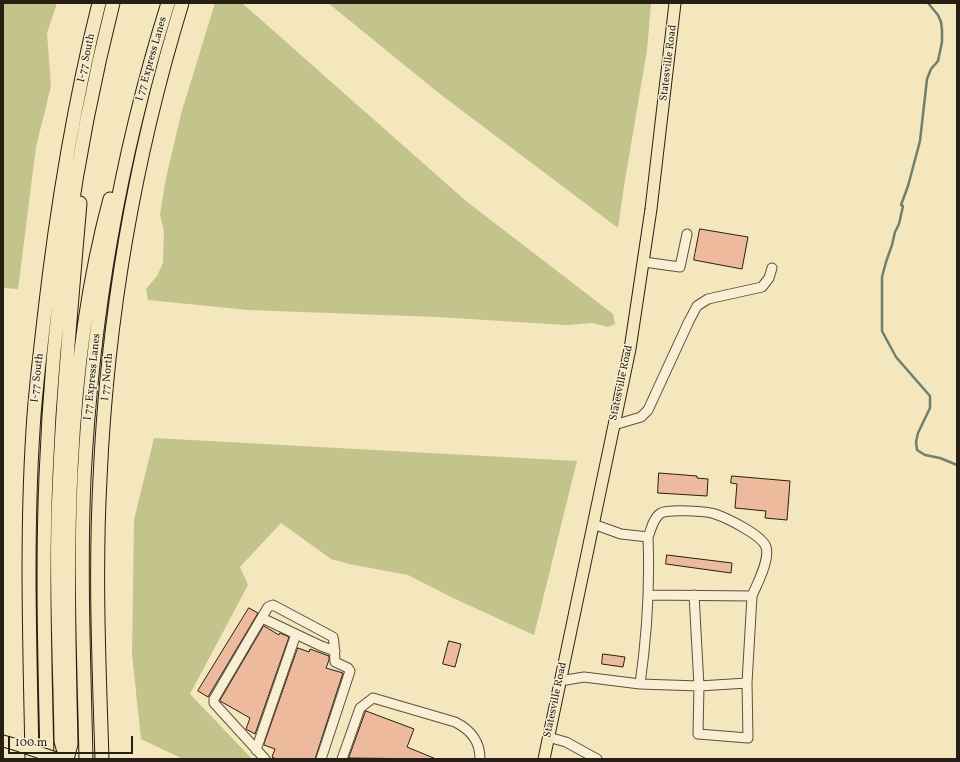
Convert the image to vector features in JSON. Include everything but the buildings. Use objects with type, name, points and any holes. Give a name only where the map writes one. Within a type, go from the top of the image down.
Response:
[{"type":"highway","name":"I-77 South","points":[[32,759],[28,563],[33,428],[47,291],[58,207],[76,109],[99,3]]},
{"type":"highway","points":[[47,759],[44,563],[48,429],[55,338],[73,194],[88,112],[113,3]]},
{"type":"highway","name":"I 77 Express Lanes","points":[[86,759],[82,564],[84,478],[96,342],[109,250],[126,160],[136,115],[168,3]]},
{"type":"highway","name":"I 77 North","points":[[102,759],[98,619],[98,522],[102,434],[111,343],[124,252],[140,163],[161,75],[182,3]]},
{"type":"highway","points":[[66,731],[58,564],[60,469],[66,369],[88,112]]},
{"type":"highway","points":[[66,759],[61,741],[66,731],[69,612],[69,529],[73,432],[82,340],[91,279],[100,237],[136,115]]},
{"type":"main road","name":"Statesville Road","points":[[544,759],[630,349],[651,209],[675,3]]},
{"type":"main road","points":[[3,741],[59,759]]},
{"type":"lane","points":[[644,262],[680,267],[686,234]]},
{"type":"lane","points":[[614,425],[641,417],[648,410],[689,320],[697,306],[708,299],[762,287],[769,278],[772,268]]},
{"type":"lane","points":[[640,684],[645,648],[648,595],[648,537],[658,516],[670,510],[715,514],[753,533],[763,541],[766,548],[763,573],[752,596],[747,683],[748,738],[698,734],[699,686],[694,595]]},
{"type":"lane","points":[[593,524],[621,534],[648,537]]},
{"type":"lane","points":[[648,595],[752,596]]},
{"type":"lane","points":[[265,759],[214,703],[214,699],[268,607],[274,605],[333,637],[335,662],[348,668],[350,671],[321,759]]},
{"type":"lane","points":[[262,618],[335,651]]},
{"type":"lane","points":[[256,750],[296,634]]},
{"type":"lane","points":[[560,681],[584,677],[640,684],[699,686],[747,683]]},
{"type":"lane","points":[[342,759],[360,708],[373,698],[455,722],[465,727],[472,733],[477,743],[480,759]]},
{"type":"lane","points":[[548,737],[566,742],[597,759]]},
{"type":"green space","points":[[3,3],[57,3],[47,33],[51,86],[36,147],[18,289],[3,288]]},
{"type":"green space","points":[[215,3],[242,3],[466,201],[613,314],[615,324],[608,327],[592,323],[566,325],[437,317],[248,310],[148,300],[146,289],[157,276],[163,263],[164,232],[160,214],[166,178],[181,114]]},
{"type":"green space","points":[[328,3],[651,3],[647,50],[618,228],[440,94]]},
{"type":"green space","points":[[154,438],[577,461],[534,635],[453,598],[408,575],[349,564],[331,559],[281,523],[240,567],[248,585],[190,694],[252,759],[183,759],[141,739],[132,654],[134,520]]},
{"type":"waterway","points":[[928,3],[938,15],[941,22],[942,42],[938,61],[931,69],[927,79],[920,141],[908,186],[901,205],[903,206],[899,224],[895,232],[882,277],[882,331],[896,357],[930,396],[930,408],[918,433],[916,442],[917,450],[925,455],[940,458],[957,465]]}]
